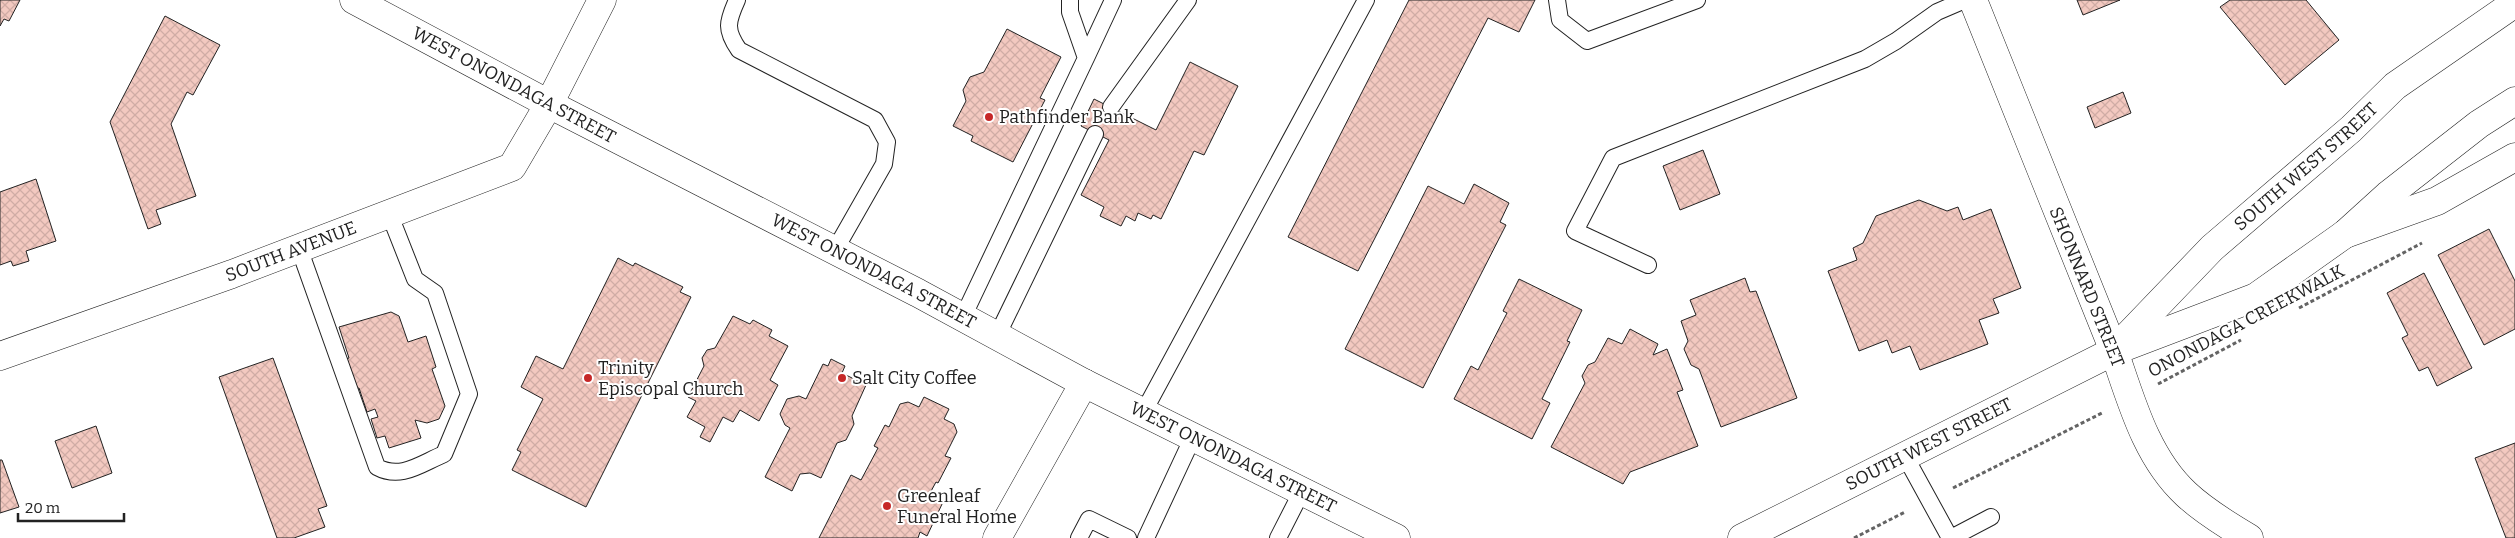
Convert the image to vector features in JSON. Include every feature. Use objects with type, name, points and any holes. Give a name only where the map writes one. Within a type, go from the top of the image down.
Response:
[{"type":"main road","name":"WEST ONONDAGA STREET","points":[[354,0],[548,104],[963,317],[1084,383],[1396,538]]},
{"type":"main road","name":"SOUTH AVENUE","points":[[0,356],[299,248],[512,167],[548,104],[602,0]]},
{"type":"main road","name":"SHONNARD STREET","points":[[1973,0],[2114,351],[2138,422],[2158,459],[2185,493],[2228,526],[2249,538]]},
{"type":"main road","name":"SOUTH WEST STREET","points":[[2114,351],[2212,248],[2352,129],[2396,86],[2515,3]]},
{"type":"main road","name":"SOUTH WEST STREET","points":[[1742,538],[2114,351],[2256,297],[2345,234],[2399,186],[2479,124],[2515,101]]},
{"type":"main road","name":"SOUTH WEST STREET","points":[[2345,234],[2437,201],[2515,157]]},
{"type":"main road","points":[[997,538],[1084,383]]},
{"type":"lane","points":[[737,0],[730,15],[729,35],[739,50],[875,120],[887,142],[884,164],[835,250]]},
{"type":"lane","points":[[1070,0],[1070,12],[1086,58]]},
{"type":"lane","points":[[963,317],[1113,0]]},
{"type":"lane","points":[[1111,108],[1188,0]]},
{"type":"lane","points":[[1144,413],[1366,0]]},
{"type":"lane","points":[[1557,0],[1560,20],[1587,41],[1697,0]]},
{"type":"lane","points":[[1648,265],[1575,231],[1613,158],[1865,59],[1896,42],[1937,12],[1965,0]]},
{"type":"lane","points":[[997,336],[1096,134]]},
{"type":"lane","points":[[299,248],[377,467],[389,473],[404,471],[444,454],[469,394],[435,294],[415,279],[389,213]]},
{"type":"lane","points":[[1146,538],[1194,437]]},
{"type":"lane","points":[[1905,456],[1950,538],[1991,517]]},
{"type":"lane","points":[[1278,538],[1302,492]]},
{"type":"lane","points":[[1079,538],[1089,519],[1128,538]]},
{"type":"path","name":"ONONDAGA CREEKWALK","points":[[2296,310],[2428,240]]},
{"type":"path","name":"ONONDAGA CREEKWALK","points":[[1854,538],[2130,399],[2244,338]]},
{"type":"building","points":[[0,0],[20,0],[9,21],[4,19],[0,26]]},
{"type":"building","points":[[1409,0],[1535,0],[1519,32],[1488,18],[1358,271],[1288,237]]},
{"type":"building","points":[[2077,0],[2120,0],[2083,15]]},
{"type":"building","points":[[2230,0],[2306,0],[2339,40],[2285,85],[2220,7]]},
{"type":"building","points":[[165,16],[220,45],[193,95],[187,92],[171,124],[196,196],[156,210],[161,224],[148,229],[110,122]]},
{"type":"building","points":[[1007,29],[1061,57],[1040,98],[1045,100],[1013,162],[971,141],[973,136],[953,126],[966,101],[963,90],[970,77],[984,72]]},
{"type":"building","points":[[1190,62],[1238,86],[1204,155],[1194,151],[1161,219],[1153,215],[1151,219],[1138,213],[1135,221],[1126,216],[1121,226],[1100,216],[1104,207],[1081,195],[1109,140],[1081,126],[1094,99],[1156,130]]},
{"type":"building","points":[[2123,92],[2131,113],[2095,128],[2087,107]]},
{"type":"building","points":[[1703,150],[1720,194],[1680,210],[1663,166]]},
{"type":"building","points":[[36,179],[56,241],[26,251],[29,261],[13,266],[11,261],[0,265],[0,192]]},
{"type":"building","points":[[1474,184],[1509,203],[1500,222],[1506,225],[1423,388],[1345,349],[1428,186],[1464,204]]},
{"type":"building","points":[[1919,200],[1947,211],[1958,207],[1963,220],[1991,209],[2021,288],[1993,299],[1999,313],[1979,320],[1988,344],[1920,370],[1910,346],[1892,353],[1887,340],[1859,351],[1828,271],[1857,260],[1853,248],[1863,243],[1876,216]]},
{"type":"building","points":[[2489,229],[2515,281],[2515,329],[2484,345],[2438,255]]},
{"type":"building","name":"Trinity Episcopal Church","points":[[618,258],[633,266],[635,263],[683,287],[680,292],[691,297],[586,507],[512,470],[521,452],[517,450],[543,399],[521,387],[536,356],[563,369]]},
{"type":"building","points":[[2424,273],[2472,368],[2437,386],[2428,367],[2419,371],[2402,338],[2408,335],[2387,293]]},
{"type":"building","points":[[1745,278],[1750,292],[1756,291],[1797,398],[1721,427],[1699,369],[1691,365],[1684,349],[1688,341],[1681,321],[1696,315],[1690,300]]},
{"type":"building","points":[[1519,279],[1582,310],[1567,341],[1570,342],[1542,399],[1550,403],[1532,439],[1454,399],[1471,366],[1478,370],[1507,313],[1503,311]]},
{"type":"building","points":[[391,312],[399,316],[408,342],[426,336],[436,367],[432,369],[445,406],[439,419],[427,423],[415,420],[421,438],[389,448],[385,436],[377,438],[371,419],[378,417],[375,409],[367,412],[359,388],[356,389],[345,359],[349,358],[339,327]]},
{"type":"building","points":[[733,316],[750,324],[753,320],[772,330],[769,336],[788,346],[770,380],[778,385],[759,421],[740,410],[733,422],[723,417],[710,442],[700,437],[705,427],[687,417],[696,401],[688,397],[704,366],[702,358],[707,350],[715,348]]},
{"type":"building","points":[[1630,329],[1658,344],[1653,355],[1667,349],[1683,390],[1677,392],[1698,446],[1630,472],[1623,484],[1551,447],[1585,383],[1582,376],[1588,365],[1595,362],[1608,338],[1622,344]]},
{"type":"building","points":[[273,358],[327,506],[318,509],[325,527],[294,538],[277,538],[219,377]]},
{"type":"building","points":[[831,359],[845,366],[842,373],[866,385],[852,416],[854,424],[846,440],[837,443],[821,478],[810,473],[800,474],[792,491],[765,477],[790,428],[785,425],[780,414],[787,399],[799,396],[806,399],[823,364],[828,366]]},
{"type":"building","points":[[924,397],[949,409],[944,419],[954,424],[957,432],[945,456],[951,458],[938,483],[936,482],[929,495],[943,502],[927,536],[920,532],[918,538],[819,538],[851,475],[861,480],[878,448],[874,446],[885,425],[889,427],[900,404],[908,402],[919,407]]},
{"type":"building","points":[[96,426],[112,473],[72,488],[55,441]]},
{"type":"building","points":[[2515,443],[2515,538],[2506,538],[2475,458]]},
{"type":"building","points":[[0,460],[2,460],[19,507],[0,513]]},
{"type":"place","name":"Pathfinder Bank","points":[[989,117]]},
{"type":"place","name":"Trinity Episcopal Church","points":[[588,378]]},
{"type":"place","name":"Salt City Coffee","points":[[842,378]]},
{"type":"place","name":"Greenleaf Funeral Home","points":[[887,506]]}]
